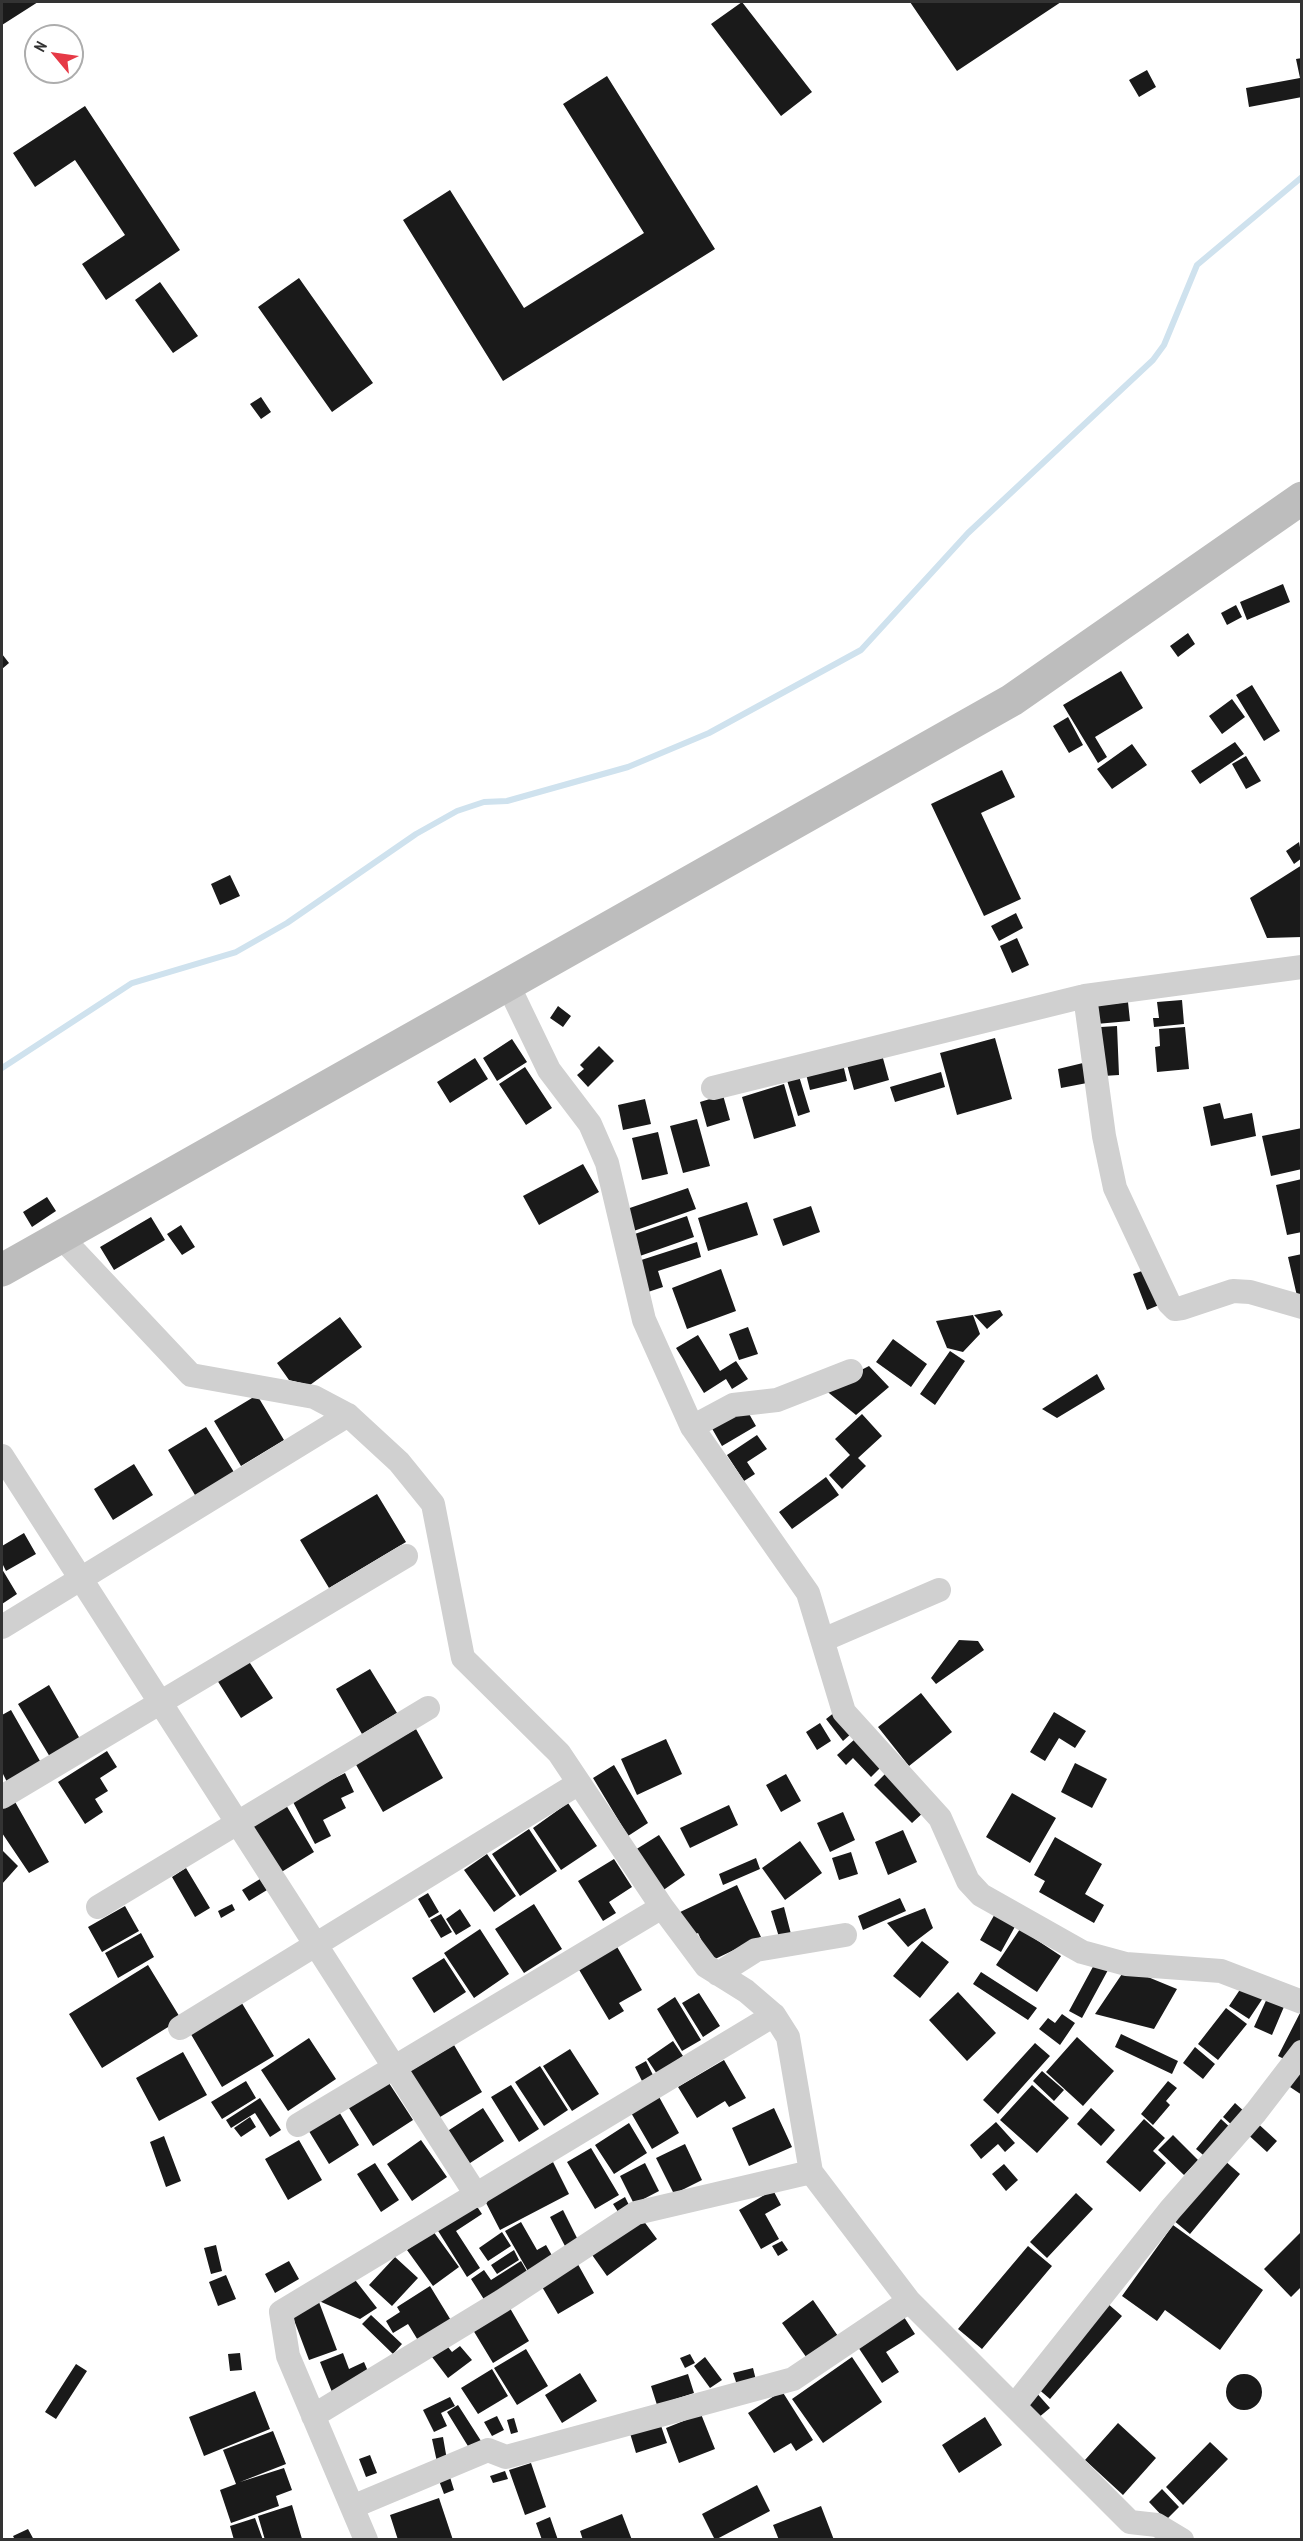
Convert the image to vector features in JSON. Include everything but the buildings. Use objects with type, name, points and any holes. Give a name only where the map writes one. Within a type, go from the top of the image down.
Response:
[{"type":"main road","points":[[2,1270],[1011,700],[1302,498]]},
{"type":"street","points":[[713,1088],[1085,996],[1302,967]]},
{"type":"street","points":[[508,985],[549,1070],[590,1124],[607,1163],[644,1320],[692,1428],[808,1593],[844,1712],[940,1818],[968,1881],[981,1895],[1082,1952],[1126,1964],[1221,1971],[1302,2002]]},
{"type":"street","points":[[1085,996],[1104,1136],[1115,1188],[1169,1303],[1175,1309],[1182,1308],[1233,1291],[1250,1292],[1302,1307]]},
{"type":"street","points":[[62,1238],[191,1375],[314,1397],[348,1415],[399,1462],[433,1504],[463,1658],[559,1753],[662,1907],[706,1966],[746,1991],[774,2015],[788,2037],[811,2172],[909,2301],[1130,2522],[1157,2525],[1182,2540]]},
{"type":"street","points":[[692,1428],[733,1405],[777,1400],[851,1371]]},
{"type":"street","points":[[2,1627],[348,1415]]},
{"type":"street","points":[[2,1456],[477,2196]]},
{"type":"street","points":[[2,1797],[406,1556]]},
{"type":"street","points":[[823,1640],[939,1590]]},
{"type":"street","points":[[98,1907],[428,1708]]},
{"type":"street","points":[[180,2028],[579,1783]]},
{"type":"street","points":[[298,2125],[662,1907]]},
{"type":"street","points":[[718,1974],[756,1950],[845,1935]]},
{"type":"street","points":[[366,2540],[288,2356],[281,2312],[774,2015]]},
{"type":"street","points":[[1015,2405],[1170,2210],[1256,2112],[1302,2052]]},
{"type":"street","points":[[313,2416],[502,2301],[636,2213],[811,2172]]},
{"type":"street","points":[[352,2507],[488,2450],[506,2457],[793,2379],[909,2301]]},
{"type":"waterway","points":[[2,1068],[132,983],[236,952],[287,923],[416,834],[457,811],[484,802],[507,801],[628,767],[709,733],[861,650],[968,533],[1153,360],[1164,345],[1197,265],[1302,177]]}]
